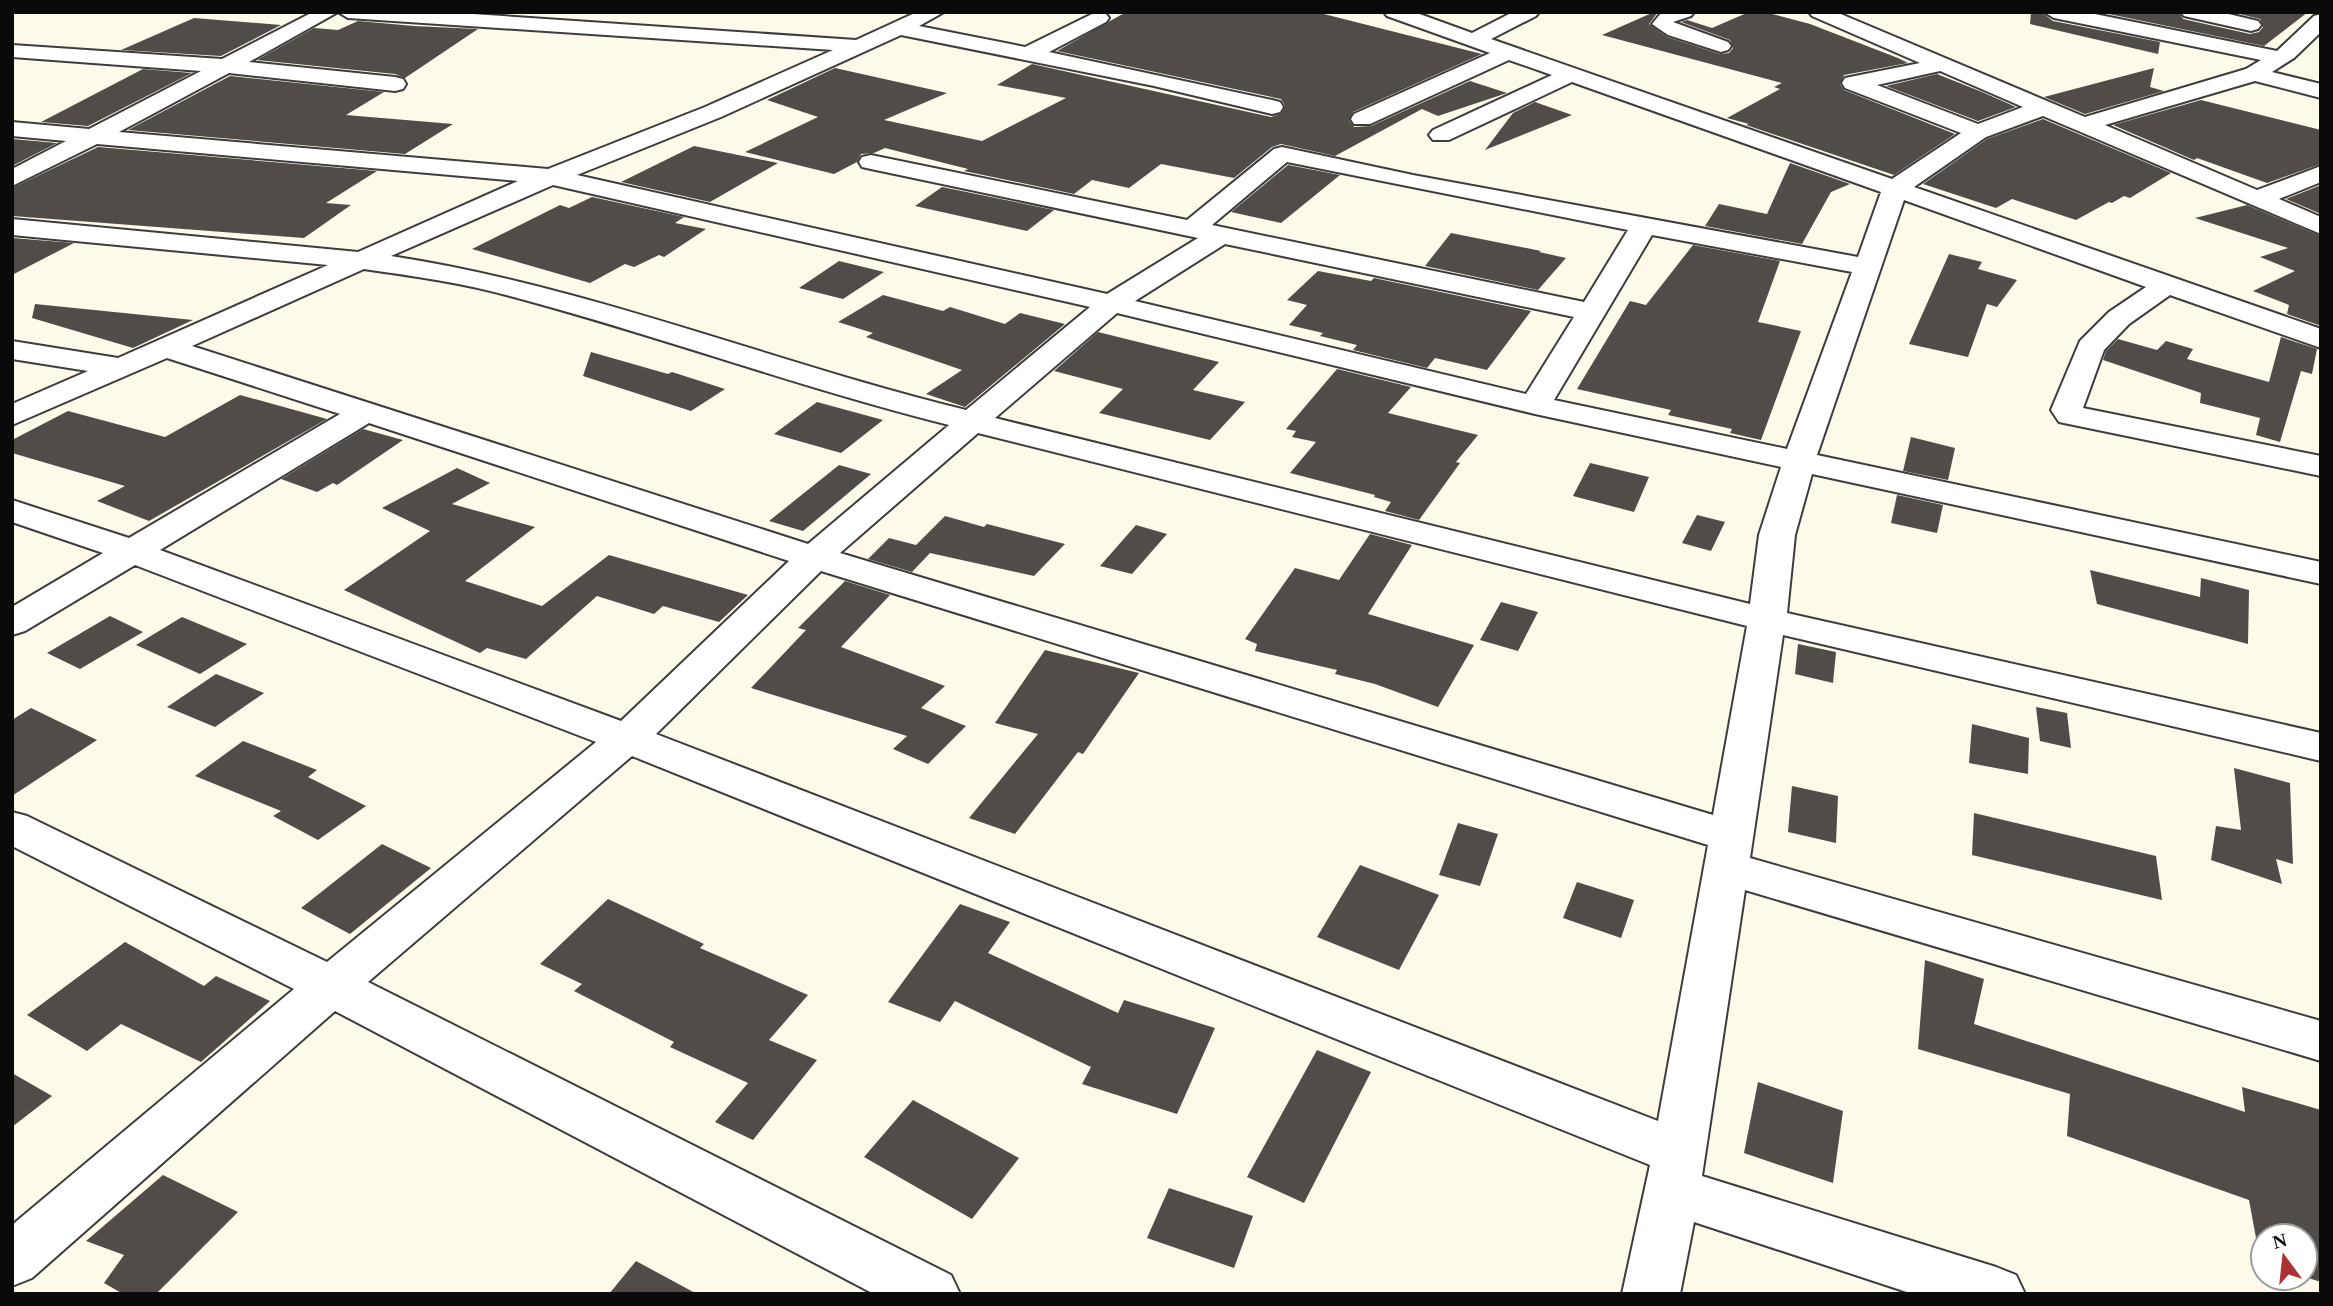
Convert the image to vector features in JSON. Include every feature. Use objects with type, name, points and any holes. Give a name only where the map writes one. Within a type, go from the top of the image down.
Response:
[{"type":"street","points":[[12,179],[328,12]]},
{"type":"street","points":[[348,12],[858,45]]},
{"type":"street","points":[[12,416],[551,177],[713,112],[934,12]]},
{"type":"street","points":[[1395,12],[2321,339]]},
{"type":"street","points":[[1473,40],[1529,12]]},
{"type":"street","points":[[1684,12],[1667,17],[1662,24],[1721,46]]},
{"type":"street","points":[[1819,12],[2321,226]]},
{"type":"street","points":[[2054,12],[2309,59]]},
{"type":"street","points":[[2191,12],[2304,37]]},
{"type":"street","points":[[696,35],[732,19],[723,17]]},
{"type":"street","points":[[1028,54],[1098,18]]},
{"type":"street","points":[[2085,124],[2254,74],[2284,56],[2321,20]]},
{"type":"street","points":[[898,27],[1154,79],[1272,107]]},
{"type":"street","points":[[12,51],[226,66],[395,84]]},
{"type":"street","points":[[1362,119],[1508,52]]},
{"type":"street","points":[[1939,65],[1853,83],[1978,132]]},
{"type":"street","points":[[1441,135],[1571,74]]},
{"type":"street","points":[[2254,74],[2321,91]]},
{"type":"street","points":[[1651,1294],[1676,1172],[1767,620],[1777,535],[1799,461],[1895,189],[1978,132],[2042,108]]},
{"type":"street","points":[[12,129],[551,177],[996,276],[1535,405],[2321,573]]},
{"type":"street","points":[[12,1259],[331,986],[627,738],[814,557],[1111,304],[1205,233],[1282,154],[1867,267]]},
{"type":"street","points":[[871,162],[1592,312]]},
{"type":"street","points":[[2256,198],[2321,173]]},
{"type":"street","points":[[12,226],[361,260],[514,288],[821,378],[886,400],[975,420],[1767,620],[2321,747]]},
{"type":"street","points":[[1535,405],[1644,226]]},
{"type":"street","points":[[2167,285],[2119,318],[2090,347],[2067,410],[2070,415],[2321,466]]},
{"type":"street","points":[[164,347],[2321,1041]]},
{"type":"street","points":[[12,350],[120,367]]},
{"type":"street","points":[[12,623],[367,411]]},
{"type":"street","points":[[12,510],[134,552],[627,738],[1676,1172],[1996,1294]]},
{"type":"street","points":[[12,827],[331,986],[931,1294]]},
{"type":"building","points":[[1126,12],[1316,12],[1482,54],[1353,112],[1349,120],[1354,127],[1371,126],[1470,81],[1507,93],[1438,116],[1422,109],[1335,156],[1281,144],[1272,147],[1234,178],[1161,164],[1129,188],[1092,180],[1074,194],[964,171],[968,169],[885,148],[874,153],[861,154],[857,162],[834,174],[745,152],[818,117],[767,100],[835,68],[947,93],[884,120],[982,141],[1066,98],[997,85],[1032,64],[1271,117],[1282,113],[1285,106],[1281,99],[1057,51]]},
{"type":"building","points":[[1658,12],[1649,24],[1667,37],[1720,54],[1729,53],[1733,48],[1730,40],[1681,22],[1687,20],[1712,28],[1749,12],[1765,12],[1810,24],[1898,58],[1908,63],[1844,75],[1840,84],[1844,90],[1955,134],[1894,175],[1727,118],[1780,89],[1774,87],[1782,83],[1602,35]]},
{"type":"building","points":[[2031,12],[2041,12],[2053,21],[2160,42],[2158,54],[2030,24]]},
{"type":"building","points":[[2099,12],[2179,12],[2183,19],[2250,34],[2259,32],[2263,27],[2260,19],[2232,12],[2308,12],[2264,46]]},
{"type":"building","points":[[194,18],[281,25],[221,56],[121,50]]},
{"type":"building","points":[[358,21],[478,29],[405,78],[395,74],[257,60],[314,28],[338,30]]},
{"type":"building","points":[[2154,68],[2150,87],[2164,91],[2085,114],[2044,97]]},
{"type":"building","points":[[143,69],[192,73],[88,126],[41,122]]},
{"type":"building","points":[[1937,74],[2016,107],[1978,121],[1886,86]]},
{"type":"building","points":[[230,76],[384,92],[346,115],[453,124],[405,154],[128,130]]},
{"type":"building","points":[[2201,100],[2321,130],[2321,164],[2267,183],[2197,158],[2194,160],[2113,125]]},
{"type":"building","points":[[1535,102],[1572,115],[1485,150],[1513,113]]},
{"type":"building","points":[[2043,119],[2171,173],[2130,198],[2124,196],[2109,202],[2076,220],[2012,199],[1996,208],[1923,184],[1987,139]]},
{"type":"building","points":[[12,139],[57,143],[12,166]]},
{"type":"building","points":[[694,146],[778,163],[710,202],[621,182]]},
{"type":"building","points":[[98,147],[377,171],[326,203],[351,205],[304,238],[12,216],[12,188]]},
{"type":"building","points":[[1790,163],[1850,184],[1831,192],[1802,244],[1705,226],[1719,204],[1767,214]]},
{"type":"building","points":[[1288,165],[1340,175],[1281,223],[1231,212]]},
{"type":"building","points":[[2321,185],[2321,214],[2286,199]]},
{"type":"building","points":[[942,187],[1054,210],[1027,231],[915,206]]},
{"type":"building","points":[[592,197],[684,217],[675,223],[706,229],[664,257],[659,255],[634,267],[625,264],[590,283],[472,249],[560,205],[569,208]]},
{"type":"building","points":[[2247,205],[2321,236],[2321,326],[2287,314],[2289,305],[2253,291],[2295,271],[2260,257],[2288,248],[2195,218]]},
{"type":"building","points":[[1451,233],[1566,258],[1538,290],[1425,266]]},
{"type":"building","points":[[12,238],[74,243],[12,275]]},
{"type":"building","points":[[1693,245],[1780,261],[1758,322],[1801,331],[1761,440],[1730,433],[1732,429],[1668,415],[1671,410],[1577,389],[1630,301],[1646,305]]},
{"type":"building","points":[[1949,254],[1982,262],[1978,269],[2017,280],[1997,307],[1987,304],[1968,357],[1909,344]]},
{"type":"building","points":[[839,261],[884,272],[843,299],[799,288]]},
{"type":"building","points":[[1318,271],[1371,281],[1374,278],[1531,311],[1487,370],[1435,358],[1427,368],[1353,350],[1357,345],[1289,325],[1307,305],[1287,300]]},
{"type":"building","points":[[883,295],[943,311],[950,307],[1005,324],[1020,313],[1065,324],[965,407],[926,394],[962,370],[866,337],[873,333],[838,322]]},
{"type":"building","points":[[35,304],[193,320],[133,348],[32,318]]},
{"type":"building","points":[[1098,332],[1219,362],[1193,390],[1245,402],[1210,440],[1099,413],[1123,389],[1054,371]]},
{"type":"building","points":[[2281,337],[2317,349],[2312,374],[2301,371],[2280,442],[2256,435],[2260,418],[2200,403],[2201,393],[2103,360],[2106,351],[2118,339],[2157,350],[2166,341],[2193,349],[2187,359],[2269,382]]},
{"type":"building","points":[[591,352],[668,374],[672,372],[725,389],[691,411],[583,376]]},
{"type":"building","points":[[1337,369],[1411,387],[1388,413],[1478,435],[1456,462],[1460,463],[1419,520],[1385,511],[1391,502],[1374,497],[1375,495],[1290,473],[1316,442],[1292,437],[1296,431],[1286,429]]},
{"type":"building","points":[[240,395],[327,419],[149,521],[97,501],[125,486],[12,453],[12,440],[68,411],[165,437]]},
{"type":"building","points":[[817,402],[883,420],[841,453],[774,434]]},
{"type":"building","points":[[363,429],[403,440],[337,485],[333,483],[317,492],[281,479]]},
{"type":"building","points":[[1911,437],[1955,448],[1948,480],[1903,471]]},
{"type":"building","points":[[1590,463],[1649,477],[1634,512],[1573,496]]},
{"type":"building","points":[[839,465],[871,474],[803,531],[769,521]]},
{"type":"building","points":[[457,468],[490,483],[452,504],[535,527],[465,581],[542,606],[609,555],[748,595],[719,622],[663,606],[654,614],[597,596],[526,659],[487,648],[480,653],[344,590],[430,531],[382,508]]},
{"type":"building","points":[[1897,495],[1943,505],[1937,533],[1891,523]]},
{"type":"building","points":[[1697,515],[1725,522],[1711,551],[1682,543]]},
{"type":"building","points":[[945,516],[1065,544],[1034,576],[930,553],[912,572],[868,559],[889,538],[916,545]]},
{"type":"building","points":[[1136,525],[1167,534],[1132,574],[1100,566]]},
{"type":"building","points":[[1370,534],[1412,545],[1368,614],[1474,645],[1438,707],[1375,684],[1335,674],[1337,670],[1255,651],[1257,644],[1245,639],[1295,568],[1339,580]]},
{"type":"building","points":[[2090,570],[2200,597],[2201,578],[2249,590],[2248,644],[2097,604]]},
{"type":"building","points":[[845,581],[890,595],[841,647],[945,686],[921,708],[966,726],[928,764],[893,749],[907,736],[751,688],[806,630],[798,628]]},
{"type":"building","points":[[1501,602],[1538,612],[1518,651],[1480,640]]},
{"type":"building","points":[[110,616],[143,632],[80,669],[47,653]]},
{"type":"building","points":[[182,617],[247,644],[200,674],[136,645]]},
{"type":"building","points":[[1798,644],[1836,652],[1833,683],[1795,674]]},
{"type":"building","points":[[1045,650],[1139,673],[1083,754],[1078,752],[1015,834],[969,818],[1038,734],[995,723]]},
{"type":"building","points":[[216,674],[264,693],[215,727],[167,707]]},
{"type":"building","points":[[2036,707],[2067,713],[2071,748],[2040,741]]},
{"type":"building","points":[[31,708],[97,740],[12,796],[12,720]]},
{"type":"building","points":[[1972,724],[2029,738],[2028,774],[1969,763]]},
{"type":"building","points":[[243,741],[317,770],[308,777],[366,806],[318,840],[273,816],[281,811],[195,776]]},
{"type":"building","points":[[2234,768],[2290,783],[2293,864],[2276,859],[2282,884],[2211,860],[2216,826],[2241,830]]},
{"type":"building","points":[[1792,786],[1838,796],[1836,843],[1788,832]]},
{"type":"building","points":[[1974,813],[2156,856],[2162,900],[1972,855]]},
{"type":"building","points":[[1458,823],[1498,834],[1480,886],[1439,875]]},
{"type":"building","points":[[382,844],[431,868],[350,934],[301,908]]},
{"type":"building","points":[[1360,865],[1439,895],[1399,970],[1317,937]]},
{"type":"building","points":[[1577,882],[1634,900],[1621,938],[1563,918]]},
{"type":"building","points":[[608,899],[704,944],[700,948],[808,995],[769,1040],[817,1060],[753,1140],[715,1122],[748,1083],[670,1047],[674,1042],[574,991],[582,984],[540,964]]},
{"type":"building","points":[[960,904],[1010,922],[988,953],[1118,1013],[1124,1000],[1215,1028],[1177,1114],[1082,1084],[1091,1067],[955,1001],[940,1022],[888,1002]]},
{"type":"building","points":[[125,942],[204,986],[216,976],[270,1001],[201,1062],[121,1024],[87,1051],[27,1015]]},
{"type":"building","points":[[1925,960],[1984,979],[1974,1024],[2245,1112],[2242,1087],[2321,1110],[2321,1282],[2319,1222],[2253,1222],[2249,1200],[2067,1136],[2070,1094],[1918,1049]]},
{"type":"building","points":[[1317,1050],[1371,1072],[1304,1203],[1247,1177]]},
{"type":"building","points":[[12,1073],[52,1096],[12,1127]]},
{"type":"building","points":[[1758,1082],[1843,1111],[1833,1183],[1744,1153]]},
{"type":"building","points":[[913,1100],[1019,1158],[972,1219],[864,1157]]},
{"type":"building","points":[[163,1175],[238,1212],[156,1294],[123,1294],[104,1283],[124,1255],[86,1241]]},
{"type":"building","points":[[1169,1188],[1253,1216],[1234,1268],[1147,1238]]},
{"type":"building","points":[[636,1261],[697,1294],[609,1294]]}]
